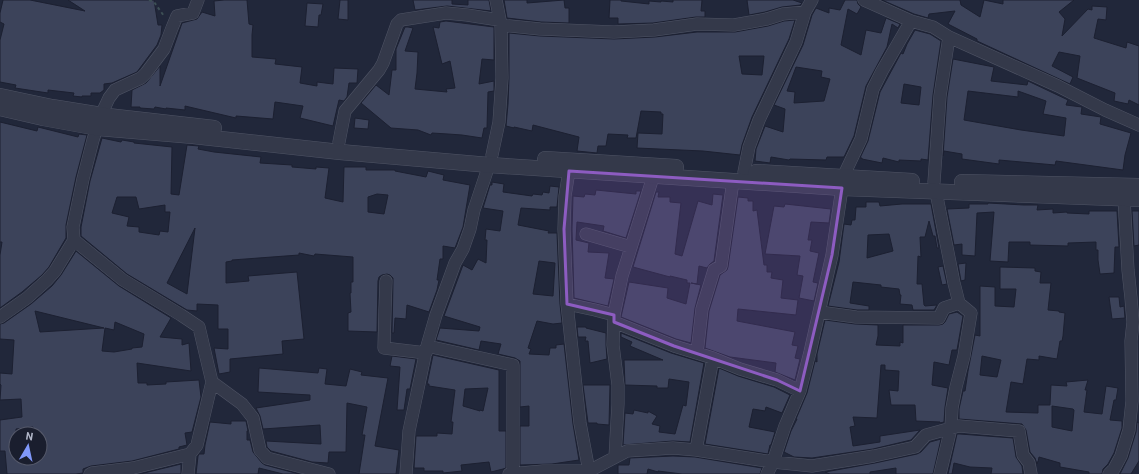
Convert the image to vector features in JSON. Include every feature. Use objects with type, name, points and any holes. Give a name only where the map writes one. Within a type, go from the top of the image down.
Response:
[{"type":"street","points":[[0,316],[27,298],[47,280],[55,271],[74,240],[73,227],[93,140],[112,93],[115,90],[141,78],[146,73],[164,49],[177,16],[194,13],[198,0]]},
{"type":"street","points":[[406,474],[409,431],[426,349],[436,315],[455,263],[463,249],[470,229],[474,210],[490,160],[499,122],[502,43],[496,0]]},
{"type":"street","points":[[697,353],[702,309],[714,270],[721,266],[738,177],[759,120],[796,42],[805,12],[812,0]]},
{"type":"street","points":[[864,0],[911,21],[933,27],[949,37],[1058,86],[1105,110],[1138,121]]},
{"type":"street","points":[[339,142],[345,111],[379,70],[397,24],[401,20],[446,13],[467,15],[540,29],[614,32],[654,30],[697,24],[734,25],[767,19],[783,14],[805,12]]},
{"type":"street","points":[[767,474],[774,462],[800,391],[832,255],[842,182],[861,139],[873,89],[911,21]]},
{"type":"street","points":[[940,474],[951,428],[954,401],[964,356],[971,313],[959,303],[935,187],[940,96],[949,37]]},
{"type":"street","points":[[0,96],[52,107],[100,122],[193,136],[340,152],[490,160],[738,177],[1139,199]]},
{"type":"street","points":[[0,108],[43,118],[339,142],[569,171],[654,176],[738,177]]},
{"type":"street","points":[[569,171],[565,196],[564,229],[567,304],[580,423],[589,472]]},
{"type":"street","points":[[615,457],[618,385],[613,345],[614,318],[622,276],[654,176]]},
{"type":"street","points":[[935,187],[1139,186]]},
{"type":"street","points":[[1109,474],[1114,469],[1121,456],[1129,430],[1132,401],[1133,322],[1128,270],[1124,198]]},
{"type":"street","points":[[586,234],[631,247]]},
{"type":"street","points":[[74,240],[123,280],[199,327],[212,382],[197,444],[190,454],[188,474]]},
{"type":"street","points":[[386,281],[384,348],[426,349],[514,364],[511,474],[543,471],[589,472],[627,451],[673,448],[774,462],[813,470],[915,447],[926,435],[959,426],[1019,431],[1024,455],[1029,463],[1031,474]]},
{"type":"street","points":[[819,312],[856,317],[939,318],[944,308],[959,303]]},
{"type":"street","points":[[567,304],[595,310],[674,346],[777,380],[800,391]]},
{"type":"street","points":[[696,450],[713,358]]},
{"type":"street","points":[[212,382],[242,404],[253,418],[260,450],[267,458],[329,474]]},
{"type":"street","points":[[90,474],[133,468],[190,454]]},
{"type":"path","points":[[149,0],[154,2],[172,28]]},
{"type":"highlighted area","points":[[569,171],[842,188],[832,255],[800,391],[777,380],[674,346],[614,322],[614,315],[567,304],[564,229]]},
{"type":"building","points":[[3,0],[30,0],[85,11],[68,0],[154,0],[158,25],[162,25],[161,35],[157,45],[137,72],[112,83],[104,84],[104,90],[100,93],[91,93],[91,96],[82,97],[73,96],[74,93],[48,90],[48,93],[15,88],[16,85],[0,82],[0,40],[4,24],[0,22],[0,13]]},
{"type":"building","points":[[247,0],[249,24],[253,25],[252,57],[276,59],[275,64],[302,67],[300,83],[317,86],[317,82],[333,84],[334,68],[358,69],[357,83],[349,83],[347,97],[344,101],[339,100],[333,126],[300,118],[303,106],[275,102],[273,119],[236,116],[236,118],[185,106],[185,110],[155,107],[154,109],[131,107],[132,90],[146,83],[160,66],[160,86],[182,23],[197,19],[202,12],[215,16],[214,1]]},
{"type":"building","points":[[340,0],[348,0],[348,20],[338,19]]},
{"type":"building","points":[[413,0],[452,0],[452,4],[468,5],[468,0],[489,0],[491,11],[447,6],[415,10]]},
{"type":"building","points":[[504,0],[527,0],[527,3],[564,0],[565,8],[569,8],[569,23],[541,22],[507,18]]},
{"type":"building","points":[[610,0],[649,4],[649,1],[673,2],[673,0],[702,0],[701,11],[705,11],[705,17],[653,23],[618,24],[618,18],[609,18]]},
{"type":"building","points":[[747,0],[793,0],[802,3],[800,5],[782,7],[749,15]]},
{"type":"building","points":[[845,0],[857,0],[861,7],[857,14],[848,9],[841,45],[861,55],[866,30],[881,33],[886,18],[900,24],[898,28],[892,24],[887,47],[866,86],[854,136],[844,157],[827,157],[826,160],[789,160],[771,157],[770,163],[755,161],[756,149],[765,126],[783,132],[785,109],[774,105],[803,45],[812,15],[816,8],[829,13],[829,8],[840,10]],"holes":[[[796,67],[822,71],[821,77],[830,79],[824,101],[794,103],[795,92],[787,91]]]},
{"type":"building","points":[[882,0],[960,0],[961,5],[980,17],[984,0],[1003,4],[1003,0],[1074,0],[1059,12],[1065,19],[1062,36],[1088,9],[1092,10],[1092,6],[1107,7],[1106,20],[1098,19],[1094,38],[1126,48],[1127,42],[1139,46],[1139,105],[1129,100],[1128,104],[1114,101],[1115,93],[1077,78],[1080,56],[1059,52],[1052,66],[1073,77],[1070,84],[977,41],[977,39],[948,24],[955,11],[929,14],[928,18],[914,14]]},
{"type":"building","points":[[307,3],[323,4],[321,15],[319,15],[318,27],[305,26]]},
{"type":"building","points":[[795,20],[789,39],[752,117],[740,155],[703,151],[637,148],[638,133],[662,134],[663,114],[661,114],[661,112],[641,111],[636,138],[627,138],[628,135],[608,134],[606,146],[598,146],[597,153],[577,151],[579,137],[533,125],[532,131],[506,126],[509,78],[509,33],[540,36],[614,39],[655,37],[697,32],[735,32],[768,26],[784,21]],"holes":[[[739,56],[764,56],[762,75],[742,74]]]},
{"type":"building","points":[[446,21],[494,27],[494,60],[482,59],[479,84],[494,81],[494,91],[488,92],[487,128],[484,128],[482,138],[432,133],[431,135],[418,130],[391,128],[361,103],[376,85],[389,95],[392,70],[396,70],[396,49],[405,27],[413,28],[405,51],[418,52],[415,89],[447,92],[446,89],[455,88],[450,61],[442,64],[433,27],[439,28],[440,22]]},
{"type":"building","points":[[915,30],[930,34],[941,41],[933,95],[928,160],[899,160],[899,162],[883,158],[882,163],[862,159],[860,158],[868,141],[880,92],[901,53],[903,54]],"holes":[[[904,84],[921,87],[919,105],[901,103]]]},
{"type":"building","points":[[953,59],[994,67],[991,81],[1027,85],[1028,81],[1068,100],[1066,105],[1082,107],[1081,114],[1101,117],[1100,124],[1131,133],[1125,155],[1123,170],[1056,161],[1055,165],[999,160],[999,164],[962,159],[962,154],[944,151],[943,156],[947,97]],"holes":[[[968,91],[1018,97],[1018,91],[1046,101],[1043,114],[1066,118],[1064,136],[964,120]]]},
{"type":"building","points":[[355,118],[369,120],[368,129],[354,128]]},
{"type":"building","points":[[0,122],[37,131],[38,127],[78,137],[79,134],[87,135],[66,225],[66,238],[49,267],[42,275],[0,308],[0,255],[2,242],[0,242]]},
{"type":"building","points":[[102,138],[121,142],[122,140],[134,143],[172,147],[171,194],[179,195],[187,145],[199,146],[198,149],[214,152],[261,157],[260,163],[292,165],[292,167],[316,169],[316,167],[329,168],[325,198],[343,202],[344,167],[366,167],[366,170],[395,170],[426,177],[428,171],[444,175],[443,180],[470,185],[463,227],[455,248],[443,246],[443,259],[440,259],[437,290],[429,312],[407,305],[406,319],[395,318],[394,333],[392,333],[393,278],[387,274],[379,277],[378,281],[377,332],[348,331],[348,313],[351,312],[350,293],[351,282],[353,282],[353,257],[315,254],[314,256],[299,253],[299,255],[232,260],[226,262],[226,283],[249,281],[248,276],[297,272],[304,339],[282,341],[283,354],[230,359],[230,372],[219,374],[214,348],[228,349],[228,329],[218,329],[218,305],[197,304],[197,311],[187,310],[127,274],[81,236],[81,227],[90,181]],"holes":[[[377,194],[388,195],[384,214],[368,212],[368,197]],[[117,197],[136,197],[139,209],[165,205],[165,212],[170,212],[168,232],[160,231],[159,235],[139,232],[139,227],[127,226],[129,217],[112,213]],[[195,228],[187,294],[167,283]]]},
{"type":"building","points":[[492,182],[504,184],[503,192],[532,196],[533,194],[542,195],[543,192],[549,193],[550,186],[559,187],[557,207],[550,207],[550,210],[521,208],[518,225],[549,231],[548,233],[557,233],[562,323],[553,324],[537,321],[528,348],[531,349],[529,354],[549,355],[550,348],[556,348],[556,345],[564,344],[573,424],[579,460],[552,464],[520,465],[520,426],[529,426],[529,406],[520,407],[520,361],[515,358],[498,354],[501,344],[481,341],[479,350],[436,340],[440,328],[479,331],[480,327],[444,316],[463,265],[472,270],[478,259],[486,263],[486,229],[500,231],[503,211],[483,208],[490,185],[492,185]],"holes":[[[539,261],[555,263],[553,296],[533,294]]]},
{"type":"building","points":[[596,190],[636,194],[636,191],[641,191],[626,238],[603,231],[604,226],[577,222],[576,240],[589,243],[588,252],[609,253],[605,278],[614,279],[608,306],[574,298],[572,229],[573,196],[584,197],[585,194],[595,195]]},
{"type":"building","points":[[656,192],[659,192],[658,197],[670,197],[670,202],[681,203],[675,254],[682,256],[698,201],[712,205],[713,194],[723,195],[714,261],[707,268],[699,266],[697,284],[691,283],[701,285],[695,308],[691,343],[676,339],[621,317],[629,282],[668,288],[667,298],[686,304],[690,283],[687,283],[687,280],[633,267]]},
{"type":"building","points":[[738,197],[748,198],[748,201],[753,201],[753,211],[757,210],[764,265],[767,265],[767,272],[772,272],[771,278],[783,280],[781,298],[798,300],[796,315],[738,309],[737,321],[795,332],[792,345],[798,346],[795,358],[800,359],[795,380],[775,372],[776,363],[730,357],[705,348],[709,311],[720,275],[727,270],[728,267]]},
{"type":"building","points":[[866,202],[879,202],[880,206],[931,204],[939,248],[937,248],[935,236],[933,236],[929,221],[925,237],[920,237],[921,257],[918,256],[917,284],[922,284],[924,305],[937,305],[934,310],[913,310],[912,305],[900,304],[901,295],[899,289],[881,287],[881,285],[853,282],[850,303],[869,306],[869,310],[828,306],[839,262],[844,224],[851,225],[852,220],[855,220],[856,207],[866,207]],"holes":[[[889,234],[893,251],[867,258],[868,235]]]},
{"type":"building","points":[[988,203],[1038,205],[1037,210],[1053,209],[1053,213],[1067,212],[1089,214],[1089,211],[1117,211],[1119,247],[1115,247],[1114,273],[1100,274],[1096,242],[1068,243],[1068,246],[1030,245],[1030,242],[1009,242],[1008,262],[990,261],[994,212],[977,213],[975,256],[962,255],[962,244],[954,245],[947,209],[969,208],[969,204]]},
{"type":"building","points":[[785,204],[831,209],[829,223],[811,222],[808,240],[812,240],[810,251],[819,253],[813,282],[818,283],[814,301],[799,298],[803,276],[797,275],[800,256],[765,254],[774,206],[784,207]]},
{"type":"building","points":[[1132,211],[1139,211],[1139,245],[1134,246]]},
{"type":"building","points":[[76,251],[119,286],[171,318],[160,337],[182,339],[182,345],[189,343],[191,371],[137,363],[138,383],[147,383],[147,385],[199,380],[201,397],[192,432],[185,433],[187,445],[179,447],[179,449],[132,461],[91,466],[83,469],[83,473],[7,474],[5,451],[0,451],[0,420],[22,417],[21,399],[0,400],[0,373],[12,374],[14,340],[0,339],[0,324],[4,323],[31,304],[52,286],[61,275]],"holes":[[[35,311],[104,328],[40,332]],[[115,322],[144,334],[142,347],[114,352],[102,351],[105,328],[114,330]]]},
{"type":"building","points":[[966,263],[965,280],[961,281],[958,264]]},
{"type":"building","points":[[943,266],[947,284],[942,285],[938,267]]},
{"type":"building","points":[[1000,267],[1035,268],[1035,271],[1041,272],[1040,283],[1051,283],[1048,310],[1065,313],[1063,336],[1062,341],[1060,341],[1057,359],[1039,356],[1039,360],[1027,359],[1023,384],[1011,382],[1006,412],[1038,413],[1038,405],[1050,405],[1051,385],[1067,386],[1066,382],[1088,380],[1085,390],[1087,390],[1084,412],[1102,414],[1106,386],[1118,388],[1110,420],[1122,421],[1122,428],[1114,453],[1108,464],[1103,469],[1102,474],[1089,474],[1089,472],[1060,467],[1060,463],[1039,457],[1037,464],[1035,458],[1030,452],[1026,430],[1022,424],[959,419],[959,409],[963,391],[965,391],[975,335],[980,336],[980,286],[995,287],[995,306],[1014,307],[1016,289],[1000,289]],"holes":[[[982,356],[1001,360],[997,377],[980,375]],[[1052,406],[1074,410],[1072,431],[1052,427]]]},
{"type":"building","points":[[1109,297],[1119,297],[1120,307],[1124,306],[1125,318],[1112,319]]},
{"type":"building","points":[[957,312],[963,316],[957,350],[952,350],[949,365],[934,362],[932,385],[948,388],[944,422],[916,421],[915,405],[891,405],[889,390],[898,391],[899,371],[885,370],[885,365],[881,365],[877,418],[853,417],[855,426],[850,427],[853,446],[880,442],[880,436],[920,430],[911,440],[873,449],[812,458],[794,457],[784,452],[807,393],[815,361],[817,362],[817,354],[825,320],[878,325],[876,345],[900,346],[900,342],[903,343],[903,325],[939,325],[945,322],[949,314]]},
{"type":"building","points":[[577,327],[586,327],[606,333],[607,359],[590,363],[588,341],[585,341],[586,337],[578,337]]},
{"type":"building","points":[[621,333],[671,353],[704,363],[690,442],[673,441],[623,445],[625,413],[633,414],[634,410],[648,413],[648,411],[657,416],[652,424],[660,426],[659,432],[675,434],[683,405],[686,406],[689,382],[669,379],[668,388],[657,388],[657,386],[625,385],[624,360],[663,360],[630,346],[632,342],[621,337]]},
{"type":"building","points":[[433,355],[499,370],[499,431],[506,431],[506,468],[491,472],[489,462],[461,465],[462,471],[443,473],[443,471],[424,471],[424,468],[414,468],[416,436],[437,436],[437,433],[452,434],[453,422],[451,422],[455,390],[429,386],[429,384],[427,384]],"holes":[[[488,388],[483,411],[463,406],[465,389]]]},
{"type":"building","points":[[392,356],[416,359],[410,389],[407,389],[404,410],[397,410],[400,367],[390,366]]},
{"type":"building","points":[[259,368],[318,373],[319,368],[327,369],[325,384],[346,386],[350,369],[362,372],[361,375],[388,378],[375,446],[399,450],[396,474],[359,474],[365,435],[362,435],[367,407],[347,403],[346,452],[329,452],[328,463],[312,462],[271,451],[267,447],[266,441],[321,444],[320,425],[263,429],[260,416],[256,408],[310,400],[310,395],[258,392]]},
{"type":"building","points":[[719,368],[738,376],[774,387],[790,395],[782,413],[766,407],[765,411],[753,409],[749,427],[775,432],[768,454],[705,444]]},
{"type":"building","points":[[583,385],[610,385],[609,425],[588,423]]},
{"type":"building","points":[[231,421],[246,421],[248,431],[247,440],[250,440],[253,452],[262,463],[299,474],[283,474],[259,468],[258,474],[196,474],[198,456],[199,454],[204,454],[210,422],[231,424]]},
{"type":"building","points":[[1137,422],[1139,423],[1139,461],[1131,474],[1120,474],[1128,458],[1136,432]]},
{"type":"building","points":[[957,434],[1013,438],[1016,457],[1022,466],[1023,474],[991,474],[992,468],[970,467],[954,463],[952,474],[948,474]]},
{"type":"building","points":[[941,439],[933,474],[896,474],[896,468],[870,472],[870,474],[830,474],[825,472],[917,454],[921,452],[930,442]]},
{"type":"building","points":[[673,456],[695,457],[762,468],[760,474],[682,474],[658,472],[648,469],[647,474],[618,474],[618,465],[629,465],[630,458]]},
{"type":"building","points":[[181,464],[181,474],[140,474]]}]
